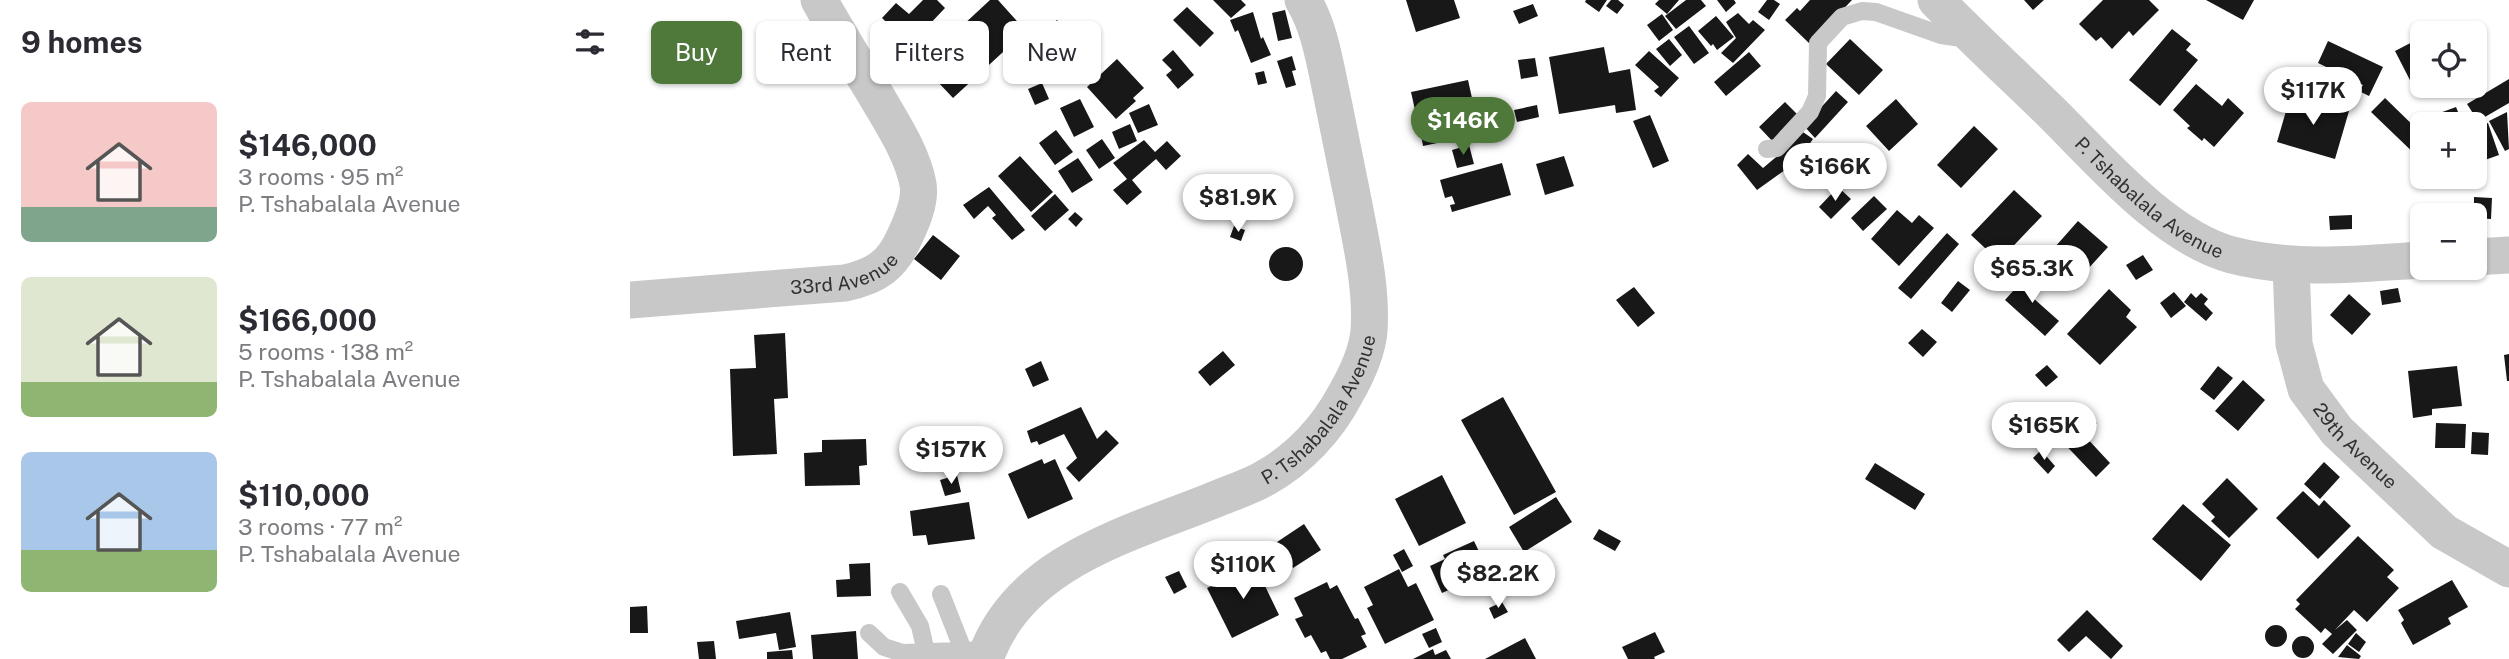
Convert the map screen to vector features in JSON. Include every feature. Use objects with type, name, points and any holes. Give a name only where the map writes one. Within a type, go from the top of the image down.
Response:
[{"type":"street","name":"33rd Avenue","points":[[630,300],[845,283],[866,278],[883,268],[895,255],[911,224],[917,203],[918,185],[900,136],[818,0]]},
{"type":"street","name":"P. Tshabalala Avenue","points":[[979,653],[1029,591],[1055,570],[1094,547],[1264,479],[1310,444],[1334,415],[1351,386],[1365,352],[1369,333],[1362,248],[1323,56],[1303,0]]},
{"type":"street","name":"P. Tshabalala Avenue","points":[[1936,0],[2137,198],[2202,244],[2231,255],[2291,266],[2410,261]]},
{"type":"street","points":[[2487,256],[2509,255]]},
{"type":"street","name":"29th Avenue","points":[[2291,266],[2294,344],[2306,389],[2337,431],[2444,532],[2509,569]]},
{"type":"lane","points":[[1767,149],[1777,148],[1810,112],[1817,96],[1818,43],[1842,17],[1862,11],[1876,12],[1941,35],[1975,40]]},
{"type":"lane","points":[[900,592],[920,626],[926,652]]},
{"type":"lane","points":[[942,594],[979,653]]},
{"type":"lane","points":[[869,633],[884,647],[903,653],[979,653]]},
{"type":"building","points":[[923,0],[937,0],[945,8],[933,21],[885,21],[882,18],[896,3],[909,14]]},
{"type":"building","points":[[990,0],[998,0],[1017,21],[1003,21],[1003,52],[989,65],[989,21],[967,21]]},
{"type":"building","points":[[1213,0],[1241,0],[1246,5],[1231,18]]},
{"type":"building","points":[[1406,0],[1454,0],[1460,18],[1416,32]]},
{"type":"building","points":[[1607,0],[1599,12],[1585,2]]},
{"type":"building","points":[[1611,0],[1618,0],[1624,5],[1617,14],[1606,6]]},
{"type":"building","points":[[1659,0],[1679,0],[1667,14],[1655,4]]},
{"type":"building","points":[[1686,0],[1701,0],[1706,6],[1676,29],[1665,16]]},
{"type":"building","points":[[1717,0],[1734,0],[1736,3],[1726,12]]},
{"type":"building","points":[[1767,0],[1780,4],[1769,20],[1758,12]]},
{"type":"building","points":[[1810,0],[1852,0],[1810,44],[1785,20],[1797,8],[1800,11]]},
{"type":"building","points":[[2024,0],[2044,0],[2033,10]]},
{"type":"building","points":[[2103,0],[2149,0],[2159,10],[2133,36],[2129,31],[2112,49],[2101,37],[2096,41],[2079,24]]},
{"type":"building","points":[[2206,0],[2254,0],[2243,20]]},
{"type":"building","points":[[1533,4],[1538,16],[1519,24],[1513,11]]},
{"type":"building","points":[[1187,7],[1214,33],[1200,47],[1173,20]]},
{"type":"building","points":[[1285,10],[1292,38],[1278,41],[1272,13]]},
{"type":"building","points":[[1253,12],[1261,39],[1263,37],[1271,55],[1251,63],[1238,30],[1235,32],[1230,20]]},
{"type":"building","points":[[1738,13],[1749,24],[1753,20],[1765,30],[1733,63],[1721,53],[1736,38],[1726,22]]},
{"type":"building","points":[[1662,14],[1673,30],[1659,41],[1647,25]]},
{"type":"building","points":[[1716,16],[1734,37],[1717,50],[1698,31]]},
{"type":"building","points":[[1689,26],[1709,53],[1694,64],[1674,37]]},
{"type":"building","points":[[2172,29],[2191,44],[2186,50],[2198,60],[2160,106],[2129,80]]},
{"type":"building","points":[[1669,39],[1682,55],[1670,66],[1656,49]]},
{"type":"building","points":[[1850,39],[1883,70],[1859,95],[1826,64]]},
{"type":"building","points":[[2328,41],[2383,67],[2369,96],[2359,91],[2363,85],[2318,63]]},
{"type":"building","points":[[2410,43],[2410,80],[2395,51]]},
{"type":"building","points":[[1604,47],[1609,73],[1630,69],[1636,110],[1616,113],[1615,105],[1559,114],[1549,57]]},
{"type":"building","points":[[1173,50],[1194,75],[1178,89],[1166,75],[1172,70],[1162,60]]},
{"type":"building","points":[[1649,51],[1679,78],[1661,97],[1654,91],[1659,87],[1635,65]]},
{"type":"building","points":[[1749,52],[1761,66],[1726,96],[1714,82]]},
{"type":"building","points":[[1292,56],[1296,85],[1286,88],[1277,61]]},
{"type":"building","points":[[1535,58],[1538,76],[1521,79],[1518,60]]},
{"type":"building","points":[[1117,59],[1144,88],[1133,98],[1136,101],[1116,119],[1087,87],[1090,84],[1101,84],[1101,74]]},
{"type":"building","points":[[1264,71],[1267,83],[1258,85],[1255,73]]},
{"type":"building","points":[[2509,79],[2509,103],[2487,116],[2487,112],[2472,112],[2467,104],[2477,98],[2487,98],[2487,92]]},
{"type":"building","points":[[1468,80],[1480,134],[1423,146],[1420,129],[1424,128],[1420,108],[1415,110],[1411,92]]},
{"type":"building","points":[[940,84],[968,84],[953,98]]},
{"type":"building","points":[[1042,84],[1049,99],[1035,105],[1028,89]]},
{"type":"building","points":[[2196,84],[2222,106],[2228,98],[2244,113],[2214,147],[2187,128],[2190,126],[2173,110]]},
{"type":"building","points":[[1836,91],[1848,102],[1815,138],[1804,126]]},
{"type":"building","points":[[2291,94],[2349,111],[2335,159],[2277,142]]},
{"type":"building","points":[[2385,98],[2410,122],[2410,149],[2371,112]]},
{"type":"building","points":[[1080,99],[1094,127],[1074,137],[1060,108]]},
{"type":"building","points":[[1896,99],[1918,124],[1889,151],[1866,126]]},
{"type":"building","points":[[1785,102],[1798,115],[1775,144],[1759,127]]},
{"type":"building","points":[[1149,104],[1158,125],[1138,133],[1129,113]]},
{"type":"building","points":[[1537,105],[1539,117],[1517,122],[1514,110]]},
{"type":"building","points":[[2456,107],[2458,112],[2442,112]]},
{"type":"building","points":[[2507,112],[2509,149],[2505,151],[2489,121]]},
{"type":"building","points":[[1650,115],[1669,161],[1653,168],[1633,121]]},
{"type":"building","points":[[2487,123],[2499,155],[2487,159]]},
{"type":"building","points":[[1130,124],[1137,141],[1119,149],[1112,132]]},
{"type":"building","points":[[1974,126],[1998,149],[1961,188],[1937,165]]},
{"type":"building","points":[[1056,130],[1073,152],[1055,165],[1039,143]]},
{"type":"building","points":[[1800,130],[1813,139],[1804,152],[1792,165],[1757,190],[1737,165],[1748,154],[1763,168],[1781,153]]},
{"type":"building","points":[[1102,139],[1115,158],[1099,169],[1086,150]]},
{"type":"building","points":[[1144,140],[1155,152],[1167,141],[1181,156],[1166,170],[1156,159],[1132,180],[1142,192],[1127,205],[1113,190],[1127,179],[1113,163]]},
{"type":"building","points":[[1469,145],[1474,164],[1457,168],[1452,150]]},
{"type":"building","points":[[1020,156],[1053,192],[1031,212],[998,176]]},
{"type":"building","points":[[1564,156],[1574,186],[1545,195],[1536,164]]},
{"type":"building","points":[[1078,158],[1093,180],[1072,193],[1058,171]]},
{"type":"building","points":[[1502,163],[1511,195],[1452,212],[1450,205],[1455,204],[1452,196],[1445,198],[1440,180]]},
{"type":"building","points":[[989,187],[1025,230],[1012,240],[992,218],[996,215],[988,206],[974,219],[963,205]]},
{"type":"building","points":[[1838,187],[1851,199],[1831,219],[1819,207]]},
{"type":"building","points":[[2014,190],[2042,216],[1999,261],[1971,235]]},
{"type":"building","points":[[1055,194],[1069,210],[1045,231],[1031,216]]},
{"type":"building","points":[[1874,196],[1887,209],[1863,231],[1851,218]]},
{"type":"building","points":[[2474,197],[2492,198],[2491,219],[2487,219],[2487,203],[2474,203]]},
{"type":"building","points":[[1897,210],[1912,223],[1919,215],[1934,228],[1899,266],[1871,239]]},
{"type":"building","points":[[1075,212],[1083,219],[1076,227],[1068,219]]},
{"type":"building","points":[[2352,215],[2352,229],[2330,230],[2329,216]]},
{"type":"building","points":[[2078,221],[2108,247],[2076,282],[2047,256]]},
{"type":"building","points":[[1234,226],[1245,230],[1241,241],[1230,237]]},
{"type":"building","points":[[1947,233],[1959,244],[1911,299],[1898,288]]},
{"type":"building","points":[[933,235],[960,256],[941,280],[914,259]]},
{"type":"building","points":[[1286,247],[1298,252],[1303,264],[1298,276],[1286,281],[1274,276],[1269,264],[1274,252]]},
{"type":"building","points":[[2143,255],[2153,270],[2136,280],[2126,265]]},
{"type":"building","points":[[2030,272],[2043,284],[2032,297],[2059,321],[2045,336],[2005,300]]},
{"type":"building","points":[[1958,281],[1970,290],[1952,312],[1941,303]]},
{"type":"building","points":[[1634,287],[1655,313],[1638,327],[1616,300]]},
{"type":"building","points":[[2398,288],[2401,302],[2382,305],[2380,291]]},
{"type":"building","points":[[2109,289],[2131,310],[2126,317],[2137,327],[2100,365],[2067,334]]},
{"type":"building","points":[[2174,292],[2186,306],[2171,318],[2160,303]]},
{"type":"building","points":[[2191,293],[2196,298],[2201,293],[2208,299],[2204,304],[2213,313],[2206,321],[2184,302]]},
{"type":"building","points":[[2349,294],[2371,314],[2352,335],[2330,315]]},
{"type":"building","points":[[1922,329],[1937,342],[1923,357],[1908,343]]},
{"type":"building","points":[[785,333],[788,398],[774,399],[777,454],[733,456],[730,369],[756,368],[754,335]]},
{"type":"building","points":[[1223,351],[1235,365],[1210,386],[1198,372]]},
{"type":"building","points":[[2509,354],[2509,381],[2507,381],[2504,355]]},
{"type":"building","points":[[1041,361],[1049,380],[1033,387],[1025,369]]},
{"type":"building","points":[[2047,365],[2058,377],[2046,387],[2035,375]]},
{"type":"building","points":[[2218,366],[2233,378],[2214,400],[2200,389]]},
{"type":"building","points":[[2457,366],[2462,406],[2432,409],[2432,415],[2413,418],[2408,371]]},
{"type":"building","points":[[2243,380],[2265,400],[2238,431],[2215,411]]},
{"type":"building","points":[[1503,397],[1556,492],[1514,515],[1461,420]]},
{"type":"building","points":[[1081,407],[1097,439],[1106,430],[1119,443],[1079,482],[1066,468],[1077,458],[1064,434],[1039,445],[1037,441],[1031,443],[1027,431]]},
{"type":"building","points":[[2083,410],[2097,423],[2084,435],[2110,463],[2096,477],[2056,435]]},
{"type":"building","points":[[2436,423],[2466,424],[2465,448],[2435,448]]},
{"type":"building","points":[[2472,432],[2489,433],[2488,455],[2471,454]]},
{"type":"building","points":[[866,439],[867,465],[859,466],[860,485],[805,486],[804,453],[822,452],[822,440]]},
{"type":"building","points":[[958,442],[962,460],[951,462],[948,444]]},
{"type":"building","points":[[2041,450],[2055,466],[2048,474],[2033,458]]},
{"type":"building","points":[[1042,459],[1044,464],[1055,459],[1073,499],[1028,519],[1008,474]]},
{"type":"building","points":[[2324,462],[2340,477],[2320,499],[2304,484]]},
{"type":"building","points":[[1875,463],[1925,494],[1915,510],[1865,479]]},
{"type":"building","points":[[957,475],[961,492],[945,496],[940,480]]},
{"type":"building","points":[[1442,475],[1466,523],[1419,546],[1395,499]]},
{"type":"building","points":[[2227,478],[2258,509],[2229,538],[2211,521],[2215,517],[2202,504]]},
{"type":"building","points":[[2303,491],[2319,506],[2324,500],[2351,526],[2318,559],[2276,518]]},
{"type":"building","points":[[1556,497],[1572,522],[1524,552],[1509,527]]},
{"type":"building","points":[[969,502],[975,539],[928,545],[926,535],[913,536],[910,511]]},
{"type":"building","points":[[2183,504],[2231,545],[2201,581],[2152,539]]},
{"type":"building","points":[[1304,524],[1321,550],[1293,568],[1277,542]]},
{"type":"building","points":[[1599,529],[1621,541],[1615,551],[1593,539]]},
{"type":"building","points":[[2358,536],[2394,570],[2387,577],[2399,588],[2367,622],[2354,610],[2335,630],[2347,620],[2357,630],[2333,654],[2322,644],[2332,634],[2325,628],[2321,633],[2295,609],[2300,604],[2296,600]]},
{"type":"building","points":[[1474,541],[1483,560],[1456,572],[1462,584],[1442,593],[1430,566],[1445,559],[1443,555]]},
{"type":"building","points":[[1404,549],[1413,566],[1402,572],[1393,555]]},
{"type":"building","points":[[870,563],[871,596],[837,597],[836,580],[850,579],[849,564]]},
{"type":"building","points":[[1255,565],[1279,615],[1232,638],[1207,588]]},
{"type":"building","points":[[1399,569],[1408,587],[1416,583],[1434,620],[1385,644],[1367,608],[1373,605],[1364,587]]},
{"type":"building","points":[[1179,571],[1187,587],[1174,594],[1165,577]]},
{"type":"building","points":[[2452,580],[2468,607],[2448,618],[2451,624],[2413,645],[2401,623],[2404,620],[2398,610]]},
{"type":"building","points":[[1327,582],[1330,589],[1337,585],[1366,634],[1361,636],[1367,647],[1342,659],[1330,659],[1326,651],[1321,653],[1311,635],[1305,638],[1295,619],[1303,616],[1294,598]]},
{"type":"building","points":[[1502,602],[1508,612],[1494,619],[1489,608]]},
{"type":"building","points":[[647,606],[648,633],[630,633],[630,607]]},
{"type":"building","points":[[2087,610],[2123,646],[2111,659],[2086,636],[2069,652],[2057,640]]},
{"type":"building","points":[[790,612],[796,647],[779,650],[776,633],[739,639],[736,621]]},
{"type":"building","points":[[2276,625],[2284,628],[2287,636],[2284,644],[2276,647],[2268,644],[2265,636],[2268,628]]},
{"type":"building","points":[[1436,628],[1442,642],[1429,648],[1422,634]]},
{"type":"building","points":[[856,631],[858,659],[813,659],[811,635]]},
{"type":"building","points":[[1655,632],[1665,652],[1654,657],[1655,659],[1628,659],[1622,647]]},
{"type":"building","points":[[2356,633],[2366,642],[2359,652],[2348,644]]},
{"type":"building","points":[[2303,636],[2311,639],[2314,647],[2311,655],[2303,658],[2295,655],[2292,647],[2295,639]]},
{"type":"building","points":[[1525,638],[1536,659],[1485,659]]},
{"type":"building","points":[[714,641],[716,659],[699,659],[697,642]]},
{"type":"building","points":[[2347,645],[2361,656],[2359,659],[2338,657]]},
{"type":"building","points":[[1433,649],[1435,655],[1446,650],[1451,659],[1413,659]]},
{"type":"building","points":[[792,650],[793,659],[767,659],[767,652]]}]
